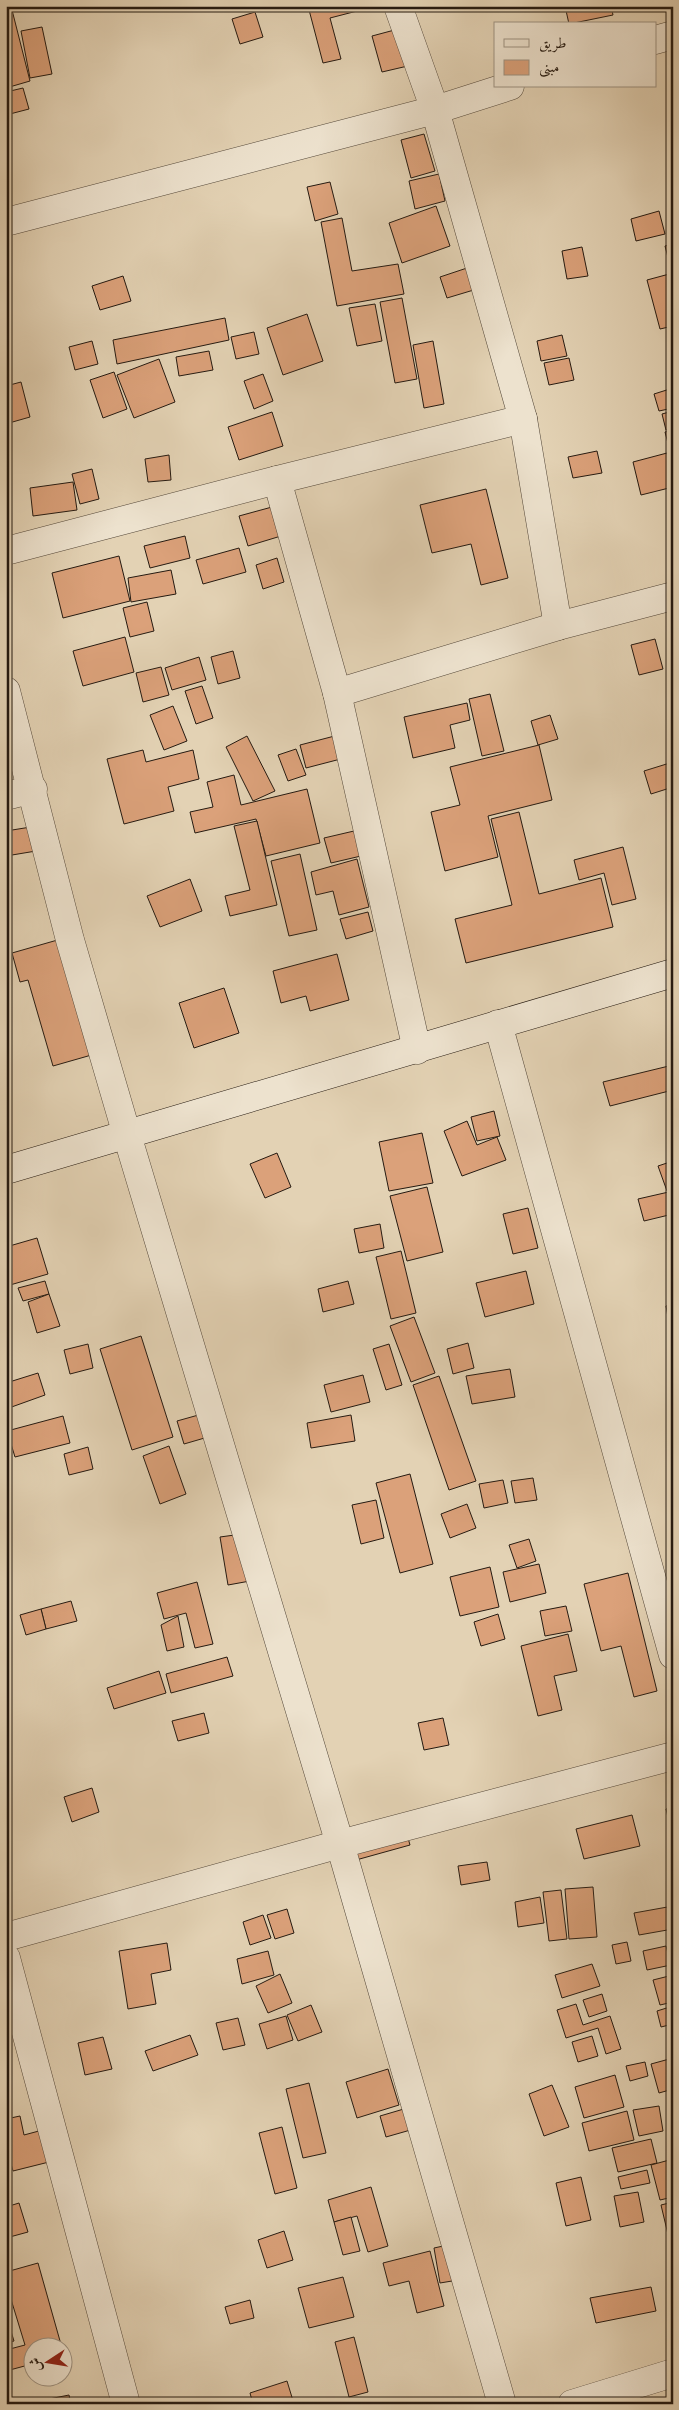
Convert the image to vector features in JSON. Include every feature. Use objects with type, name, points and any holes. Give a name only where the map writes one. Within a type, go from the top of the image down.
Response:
[{"type":"street","points":[[398,6],[435,110],[523,419],[558,626]]},
{"type":"street","points":[[656,40],[673,35]]},
{"type":"street","points":[[6,222],[435,110],[504,88]]},
{"type":"street","points":[[6,551],[277,480],[523,419]]},
{"type":"street","points":[[277,480],[337,693],[417,1050]]},
{"type":"street","points":[[337,693],[558,626],[673,596]]},
{"type":"street","points":[[6,691],[33,789],[70,940],[340,1844],[502,2404]]},
{"type":"street","points":[[6,796],[33,789]]},
{"type":"street","points":[[6,1170],[673,974]]},
{"type":"street","points":[[498,1024],[673,1655]]},
{"type":"street","points":[[6,1937],[340,1844],[673,1756]]},
{"type":"street","points":[[6,1958],[126,2404]]},
{"type":"street","points":[[572,2404],[673,2374]]},
{"type":"building","points":[[6,6],[11,6],[30,81],[6,88]]},
{"type":"building","points":[[308,6],[360,6],[361,10],[330,18],[341,59],[323,63]]},
{"type":"building","points":[[565,6],[611,6],[613,15],[579,22],[569,22]]},
{"type":"building","points":[[255,12],[263,37],[240,44],[232,19]]},
{"type":"building","points":[[42,27],[52,74],[30,78],[21,31]]},
{"type":"building","points":[[402,28],[412,65],[382,72],[372,36]]},
{"type":"building","points":[[23,88],[29,109],[6,115],[6,92]]},
{"type":"building","points":[[424,134],[435,171],[411,178],[401,140]]},
{"type":"building","points":[[439,174],[445,201],[415,209],[409,181]]},
{"type":"building","points":[[330,182],[338,214],[315,221],[307,187]]},
{"type":"building","points":[[436,206],[450,246],[402,263],[389,223]]},
{"type":"building","points":[[659,211],[665,234],[636,241],[631,219]]},
{"type":"building","points":[[342,218],[352,271],[398,264],[404,294],[337,306],[321,222]]},
{"type":"building","points":[[673,244],[673,269],[671,269],[665,246]]},
{"type":"building","points":[[582,247],[588,276],[567,279],[562,251]]},
{"type":"building","points":[[470,267],[477,289],[447,298],[440,277]]},
{"type":"building","points":[[673,273],[673,326],[660,329],[647,280]]},
{"type":"building","points":[[123,276],[131,301],[100,310],[92,286]]},
{"type":"building","points":[[402,298],[417,379],[395,383],[380,302]]},
{"type":"building","points":[[375,304],[382,341],[357,346],[349,308]]},
{"type":"building","points":[[307,314],[323,361],[283,375],[267,328]]},
{"type":"building","points":[[225,318],[229,340],[117,364],[113,340]]},
{"type":"building","points":[[254,332],[259,354],[236,359],[231,337]]},
{"type":"building","points":[[562,335],[567,356],[541,361],[537,341]]},
{"type":"building","points":[[92,341],[98,364],[75,370],[69,347]]},
{"type":"building","points":[[433,341],[444,404],[424,408],[413,345]]},
{"type":"building","points":[[209,351],[213,370],[179,376],[176,357]]},
{"type":"building","points":[[569,358],[574,380],[549,385],[544,363]]},
{"type":"building","points":[[159,359],[175,402],[134,418],[117,375]]},
{"type":"building","points":[[114,372],[127,409],[103,418],[90,380]]},
{"type":"building","points":[[263,374],[273,401],[254,409],[244,381]]},
{"type":"building","points":[[21,382],[30,417],[9,423],[6,413],[6,386]]},
{"type":"building","points":[[673,388],[673,408],[659,411],[654,394]]},
{"type":"building","points":[[673,411],[673,428],[666,430],[662,414]]},
{"type":"building","points":[[272,412],[283,446],[239,460],[228,427]]},
{"type":"building","points":[[673,430],[673,450],[670,451],[665,432]]},
{"type":"building","points":[[597,451],[602,473],[573,478],[568,457]]},
{"type":"building","points":[[667,453],[673,475],[673,487],[641,495],[633,462]]},
{"type":"building","points":[[169,455],[171,480],[148,482],[145,459]]},
{"type":"building","points":[[92,469],[99,499],[80,504],[72,474]]},
{"type":"building","points":[[73,482],[77,510],[33,516],[30,488]]},
{"type":"building","points":[[486,489],[508,578],[481,585],[471,544],[432,553],[420,505]]},
{"type":"building","points":[[272,507],[281,536],[248,546],[239,516]]},
{"type":"building","points":[[185,536],[190,558],[150,568],[144,546]]},
{"type":"building","points":[[239,548],[246,572],[203,584],[196,560]]},
{"type":"building","points":[[119,556],[130,601],[63,618],[52,573]]},
{"type":"building","points":[[277,558],[284,582],[263,589],[256,565]]},
{"type":"building","points":[[171,570],[176,594],[131,602],[128,578]]},
{"type":"building","points":[[147,602],[154,631],[130,637],[123,608]]},
{"type":"building","points":[[125,637],[134,672],[83,686],[73,651]]},
{"type":"building","points":[[655,639],[663,669],[639,675],[631,645]]},
{"type":"building","points":[[233,651],[240,678],[218,684],[211,657]]},
{"type":"building","points":[[199,657],[206,680],[172,690],[165,668]]},
{"type":"building","points":[[161,667],[169,695],[143,702],[136,673]]},
{"type":"building","points":[[202,686],[213,718],[196,724],[185,691]]},
{"type":"building","points":[[490,694],[504,751],[482,756],[469,699]]},
{"type":"building","points":[[467,703],[470,720],[450,725],[455,748],[413,758],[404,717]]},
{"type":"building","points":[[173,706],[187,741],[164,750],[150,715]]},
{"type":"building","points":[[550,715],[558,739],[538,745],[531,721]]},
{"type":"building","points":[[350,732],[356,755],[306,768],[300,745]]},
{"type":"building","points":[[247,736],[275,791],[253,801],[226,747]]},
{"type":"building","points":[[6,743],[19,769],[6,772]]},
{"type":"building","points":[[539,745],[552,800],[488,816],[498,857],[445,871],[431,812],[460,805],[450,767]]},
{"type":"building","points":[[296,749],[306,775],[288,781],[278,755]]},
{"type":"building","points":[[143,750],[146,762],[193,750],[199,779],[168,787],[174,811],[124,824],[107,759]]},
{"type":"building","points":[[673,762],[673,787],[651,794],[644,771]]},
{"type":"building","points":[[234,775],[241,805],[307,789],[320,843],[266,856],[256,819],[195,833],[190,812],[213,807],[207,782]]},
{"type":"building","points":[[519,812],[539,894],[601,878],[613,927],[466,963],[455,919],[512,905],[491,819]]},
{"type":"building","points":[[257,821],[277,905],[230,916],[225,896],[250,890],[234,826]]},
{"type":"building","points":[[37,826],[42,850],[6,856],[6,831]]},
{"type":"building","points":[[354,831],[361,856],[331,863],[324,838]]},
{"type":"building","points":[[623,847],[636,899],[612,905],[604,873],[579,880],[574,860]]},
{"type":"building","points":[[300,854],[317,930],[289,936],[271,861]]},
{"type":"building","points":[[357,859],[369,907],[339,915],[333,891],[316,895],[311,872]]},
{"type":"building","points":[[190,879],[202,911],[160,927],[147,896]]},
{"type":"building","points":[[368,912],[373,931],[346,939],[340,919]]},
{"type":"building","points":[[61,939],[95,1054],[53,1066],[28,980],[20,982],[12,953]]},
{"type":"building","points":[[337,954],[349,1000],[310,1011],[306,996],[281,1003],[273,971]]},
{"type":"building","points":[[224,988],[239,1033],[194,1048],[179,1003]]},
{"type":"building","points":[[673,1065],[673,1090],[610,1106],[603,1082]]},
{"type":"building","points":[[494,1111],[500,1136],[477,1141],[471,1117]]},
{"type":"building","points":[[467,1121],[477,1145],[497,1137],[506,1160],[462,1176],[444,1131]]},
{"type":"building","points":[[422,1133],[433,1183],[389,1191],[379,1142]]},
{"type":"building","points":[[277,1153],[291,1187],[265,1198],[250,1164]]},
{"type":"building","points":[[673,1161],[673,1189],[667,1191],[658,1166]]},
{"type":"building","points":[[427,1187],[443,1252],[407,1261],[390,1196]]},
{"type":"building","points":[[673,1191],[673,1214],[644,1221],[638,1199]]},
{"type":"building","points":[[528,1208],[538,1248],[513,1254],[503,1214]]},
{"type":"building","points":[[380,1224],[384,1248],[359,1253],[354,1229]]},
{"type":"building","points":[[37,1238],[48,1274],[10,1285],[6,1273],[6,1247]]},
{"type":"building","points":[[401,1251],[416,1313],[391,1319],[376,1257]]},
{"type":"building","points":[[526,1271],[534,1304],[485,1317],[476,1283]]},
{"type":"building","points":[[45,1281],[49,1294],[23,1301],[18,1288]]},
{"type":"building","points":[[348,1281],[354,1304],[323,1312],[318,1289]]},
{"type":"building","points":[[49,1294],[60,1326],[37,1333],[28,1302]]},
{"type":"building","points":[[673,1304],[673,1334],[671,1334],[666,1306]]},
{"type":"building","points":[[414,1317],[435,1373],[411,1382],[390,1326]]},
{"type":"building","points":[[141,1336],[173,1437],[132,1450],[100,1349]]},
{"type":"building","points":[[468,1343],[474,1368],[453,1374],[447,1349]]},
{"type":"building","points":[[88,1344],[93,1368],[70,1374],[64,1350]]},
{"type":"building","points":[[389,1344],[402,1385],[386,1390],[373,1349]]},
{"type":"building","points":[[510,1369],[515,1397],[472,1404],[466,1376]]},
{"type":"building","points":[[38,1373],[45,1395],[6,1409],[6,1383]]},
{"type":"building","points":[[363,1375],[370,1402],[331,1412],[324,1385]]},
{"type":"building","points":[[439,1376],[476,1481],[449,1490],[413,1385]]},
{"type":"building","points":[[202,1414],[208,1437],[184,1444],[177,1421]]},
{"type":"building","points":[[351,1415],[355,1441],[311,1448],[307,1423]]},
{"type":"building","points":[[63,1416],[70,1443],[15,1457],[7,1431]]},
{"type":"building","points":[[169,1446],[186,1494],[160,1504],[143,1456]]},
{"type":"building","points":[[88,1447],[93,1469],[69,1475],[64,1454]]},
{"type":"building","points":[[410,1474],[433,1564],[400,1573],[376,1483]]},
{"type":"building","points":[[533,1478],[537,1500],[515,1503],[511,1481]]},
{"type":"building","points":[[503,1480],[508,1503],[484,1508],[479,1484]]},
{"type":"building","points":[[376,1500],[384,1538],[361,1544],[352,1505]]},
{"type":"building","points":[[467,1504],[476,1528],[450,1538],[441,1514]]},
{"type":"building","points":[[242,1534],[250,1581],[228,1585],[220,1537]]},
{"type":"building","points":[[529,1539],[536,1561],[517,1568],[509,1545]]},
{"type":"building","points":[[539,1564],[546,1593],[510,1602],[503,1572]]},
{"type":"building","points":[[490,1567],[499,1607],[460,1616],[450,1577]]},
{"type":"building","points":[[628,1573],[657,1691],[634,1697],[621,1646],[601,1651],[584,1584]]},
{"type":"building","points":[[197,1582],[213,1644],[195,1648],[186,1613],[164,1619],[157,1593]]},
{"type":"building","points":[[71,1601],[77,1621],[46,1629],[41,1609]]},
{"type":"building","points":[[566,1606],[572,1631],[545,1636],[540,1611]]},
{"type":"building","points":[[41,1609],[46,1629],[26,1635],[20,1615]]},
{"type":"building","points":[[498,1614],[505,1639],[481,1646],[474,1622]]},
{"type":"building","points":[[178,1616],[184,1647],[167,1651],[161,1625]]},
{"type":"building","points":[[568,1634],[577,1671],[554,1676],[562,1710],[538,1716],[521,1646]]},
{"type":"building","points":[[227,1657],[233,1676],[171,1693],[166,1674]]},
{"type":"building","points":[[159,1671],[166,1693],[114,1709],[107,1688]]},
{"type":"building","points":[[204,1713],[209,1733],[178,1741],[172,1721]]},
{"type":"building","points":[[443,1718],[449,1745],[424,1750],[418,1723]]},
{"type":"building","points":[[92,1788],[99,1812],[72,1822],[64,1797]]},
{"type":"building","points":[[673,1807],[673,1834],[672,1834],[666,1809]]},
{"type":"building","points":[[632,1815],[640,1846],[584,1859],[576,1829]]},
{"type":"building","points":[[402,1817],[410,1845],[356,1860],[348,1831]]},
{"type":"building","points":[[487,1862],[490,1880],[461,1885],[458,1866]]},
{"type":"building","points":[[593,1887],[597,1937],[569,1939],[565,1889]]},
{"type":"building","points":[[561,1890],[567,1939],[549,1941],[543,1892]]},
{"type":"building","points":[[540,1897],[544,1923],[518,1927],[515,1902]]},
{"type":"building","points":[[673,1906],[673,1929],[639,1935],[634,1913]]},
{"type":"building","points":[[287,1909],[294,1933],[275,1939],[267,1915]]},
{"type":"building","points":[[263,1915],[271,1938],[250,1945],[243,1922]]},
{"type":"building","points":[[627,1942],[631,1961],[616,1964],[612,1945]]},
{"type":"building","points":[[167,1943],[171,1970],[151,1974],[156,2004],[128,2009],[119,1951]]},
{"type":"building","points":[[666,1946],[671,1965],[647,1970],[643,1951]]},
{"type":"building","points":[[268,1951],[274,1975],[242,1984],[237,1959]]},
{"type":"building","points":[[592,1964],[600,1986],[562,1998],[555,1975]]},
{"type":"building","points":[[280,1974],[292,2003],[268,2013],[256,1986]]},
{"type":"building","points":[[673,1975],[673,2002],[660,2005],[653,1980]]},
{"type":"building","points":[[602,1994],[607,2011],[589,2017],[583,2000]]},
{"type":"building","points":[[576,2004],[583,2025],[610,2016],[621,2049],[606,2054],[598,2028],[566,2038],[557,2010]]},
{"type":"building","points":[[311,2005],[322,2032],[298,2041],[287,2015]]},
{"type":"building","points":[[673,2006],[673,2024],[661,2027],[657,2011]]},
{"type":"building","points":[[286,2016],[293,2040],[267,2049],[259,2024]]},
{"type":"building","points":[[238,2018],[245,2045],[223,2050],[216,2023]]},
{"type":"building","points":[[190,2035],[198,2055],[153,2071],[145,2051]]},
{"type":"building","points":[[592,2036],[598,2056],[578,2062],[572,2042]]},
{"type":"building","points":[[103,2037],[112,2069],[85,2075],[78,2043]]},
{"type":"building","points":[[673,2058],[673,2089],[659,2093],[651,2064]]},
{"type":"building","points":[[645,2062],[648,2076],[630,2081],[626,2066]]},
{"type":"building","points":[[388,2069],[399,2105],[357,2118],[346,2082]]},
{"type":"building","points":[[615,2075],[624,2107],[584,2118],[575,2087]]},
{"type":"building","points":[[309,2083],[326,2153],[303,2158],[286,2089]]},
{"type":"building","points":[[552,2085],[569,2127],[544,2136],[529,2094]]},
{"type":"building","points":[[414,2106],[421,2127],[386,2137],[380,2116]]},
{"type":"building","points":[[659,2106],[663,2131],[639,2136],[633,2110]]},
{"type":"building","points":[[627,2111],[634,2140],[589,2151],[582,2123]]},
{"type":"building","points":[[20,2116],[24,2135],[50,2128],[57,2160],[13,2171],[6,2145],[6,2119]]},
{"type":"building","points":[[282,2127],[297,2188],[275,2194],[259,2133]]},
{"type":"building","points":[[651,2139],[657,2163],[618,2172],[612,2148]]},
{"type":"building","points":[[673,2159],[673,2197],[660,2200],[651,2165]]},
{"type":"building","points":[[647,2170],[650,2183],[621,2189],[618,2177]]},
{"type":"building","points":[[581,2177],[591,2220],[566,2226],[556,2183]]},
{"type":"building","points":[[371,2187],[388,2246],[368,2252],[357,2216],[334,2222],[328,2200]]},
{"type":"building","points":[[638,2192],[644,2222],[620,2227],[614,2196]]},
{"type":"building","points":[[673,2202],[673,2242],[670,2243],[661,2205]]},
{"type":"building","points":[[19,2203],[28,2232],[6,2238],[6,2207]]},
{"type":"building","points":[[351,2217],[360,2251],[343,2255],[334,2222]]},
{"type":"building","points":[[284,2231],[293,2260],[267,2268],[258,2240]]},
{"type":"building","points":[[457,2243],[464,2279],[440,2283],[434,2248]]},
{"type":"building","points":[[430,2251],[444,2306],[417,2313],[409,2281],[389,2286],[383,2263]]},
{"type":"building","points":[[38,2263],[59,2338],[23,2338],[6,2283],[6,2272]]},
{"type":"building","points":[[343,2277],[354,2317],[309,2328],[298,2288]]},
{"type":"building","points":[[651,2287],[656,2311],[596,2323],[590,2298]]},
{"type":"building","points":[[250,2300],[254,2318],[230,2324],[225,2307]]},
{"type":"building","points":[[6,2315],[14,2341],[6,2343]]},
{"type":"building","points":[[354,2337],[368,2392],[349,2397],[335,2342]]},
{"type":"building","points":[[22,2346],[22,2367],[6,2371],[6,2350]]},
{"type":"building","points":[[287,2381],[294,2404],[253,2404],[250,2393]]},
{"type":"building","points":[[69,2395],[71,2404],[39,2404],[39,2401]]}]
